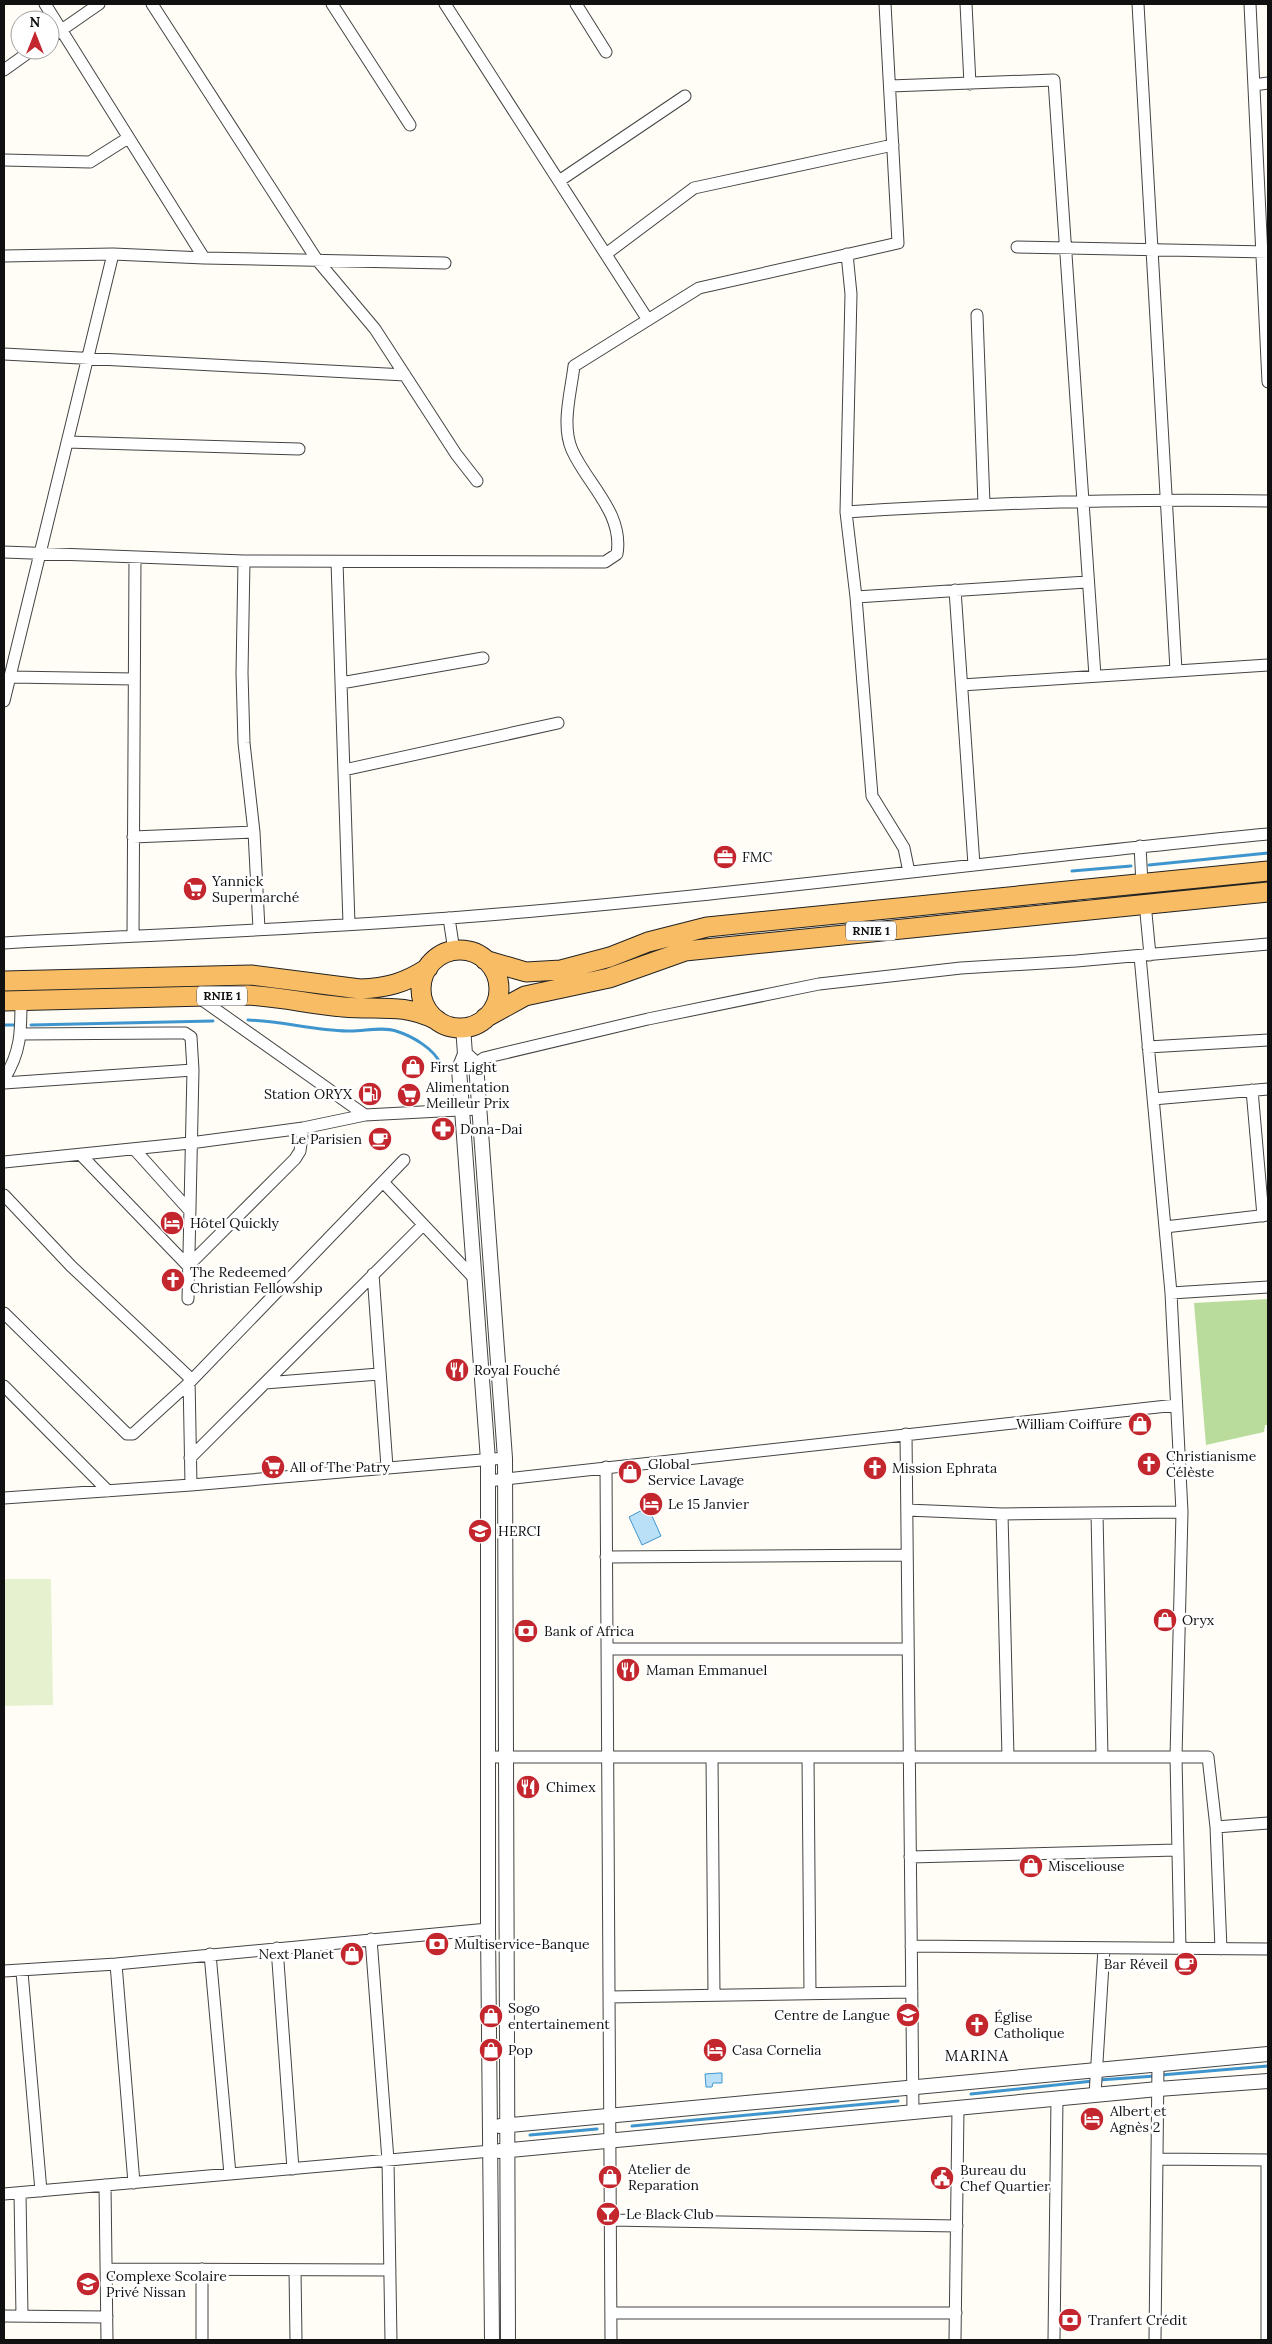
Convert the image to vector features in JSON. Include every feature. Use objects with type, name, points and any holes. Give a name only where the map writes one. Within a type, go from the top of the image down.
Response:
[{"type":"highway","name":"RNIE 1","points":[[4,981],[251,975],[360,988],[375,988],[402,984],[428,968],[439,957],[454,951],[471,952],[485,960],[526,972],[561,970],[610,957],[648,942],[707,927],[1268,872]]},
{"type":"highway","name":"RNIE 1","points":[[12,1001],[247,995],[346,1007],[394,1007],[420,1012],[448,1026],[463,1027],[475,1024],[525,996],[609,978],[685,951],[1268,892]]},
{"type":"highway","points":[[485,960],[496,975],[499,988],[496,1003],[485,1018]]},
{"type":"highway","points":[[428,968],[422,983],[422,996],[426,1008],[437,1020]]},
{"type":"street","points":[[44,4],[204,258]]},
{"type":"street","points":[[61,30],[99,4]]},
{"type":"street","points":[[152,4],[317,260],[376,329],[456,454],[477,481]]},
{"type":"street","points":[[332,4],[410,125]]},
{"type":"street","points":[[445,4],[648,320]]},
{"type":"street","points":[[576,4],[606,52]]},
{"type":"street","points":[[4,552],[244,561],[605,562],[617,554],[618,538],[612,516],[571,450],[566,428],[574,366],[699,288],[898,243],[885,4]]},
{"type":"street","points":[[966,4],[970,84]]},
{"type":"street","points":[[1138,4],[1176,670]]},
{"type":"street","points":[[1250,4],[1264,252],[1268,382]]},
{"type":"street","points":[[4,70],[18,60]]},
{"type":"street","points":[[890,86],[1054,80],[1095,676]]},
{"type":"street","points":[[1254,85],[1268,84]]},
{"type":"street","points":[[559,181],[685,96]]},
{"type":"street","points":[[4,160],[90,162],[128,138]]},
{"type":"street","points":[[606,254],[694,188],[893,145]]},
{"type":"street","points":[[1017,247],[1264,252]]},
{"type":"street","points":[[4,256],[113,254],[204,258],[445,263]]},
{"type":"street","points":[[4,701],[113,254]]},
{"type":"street","points":[[847,254],[851,294],[846,512],[856,597],[872,796],[904,848],[908,872]]},
{"type":"street","points":[[977,315],[984,504]]},
{"type":"street","points":[[4,354],[405,375]]},
{"type":"street","points":[[67,442],[298,450]]},
{"type":"street","points":[[846,512],[984,504],[1166,499],[1268,500]]},
{"type":"street","points":[[132,936],[135,557]]},
{"type":"street","points":[[244,561],[242,673],[244,743],[254,832],[259,929]]},
{"type":"street","points":[[337,562],[349,924]]},
{"type":"street","points":[[856,597],[1088,582]]},
{"type":"street","points":[[955,590],[974,865]]},
{"type":"street","points":[[341,683],[483,658]]},
{"type":"street","points":[[962,685],[1268,665]]},
{"type":"street","points":[[10,677],[134,679]]},
{"type":"street","points":[[344,770],[558,723]]},
{"type":"street","points":[[133,837],[254,832]]},
{"type":"street","points":[[4,944],[449,918],[714,893],[1140,846],[1268,834]]},
{"type":"street","points":[[1140,846],[1142,884]]},
{"type":"street","points":[[1145,904],[1148,1048],[1171,1293],[1182,1512],[1176,1757],[1176,1850],[1180,1949]]},
{"type":"street","points":[[449,918],[454,951]]},
{"type":"street","points":[[476,1064],[484,1058],[648,1019],[819,984],[952,969],[1268,944]]},
{"type":"street","points":[[198,997],[365,1115]]},
{"type":"street","points":[[4,1079],[14,1062],[21,1034],[12,1001]]},
{"type":"street","points":[[463,1027],[465,1054],[459,1069],[461,1110],[488,1460],[488,1929],[492,2340]]},
{"type":"street","points":[[21,1034],[185,1033],[191,1037],[193,1070],[188,1299]]},
{"type":"street","points":[[1148,1048],[1268,1040]]},
{"type":"street","points":[[465,1054],[476,1064],[505,1458],[508,2340]]},
{"type":"street","points":[[4,1083],[193,1070]]},
{"type":"street","points":[[1153,1099],[1268,1088]]},
{"type":"street","points":[[1165,1227],[1266,1216],[1252,1090]]},
{"type":"street","points":[[4,1162],[190,1143],[303,1128],[365,1115],[478,1109]]},
{"type":"street","points":[[188,1266],[295,1159],[300,1151],[303,1128]]},
{"type":"street","points":[[136,1150],[189,1210]]},
{"type":"street","points":[[81,1155],[188,1266]]},
{"type":"street","points":[[4,1313],[127,1434],[133,1434],[189,1383],[404,1160]]},
{"type":"street","points":[[382,1182],[473,1277]]},
{"type":"street","points":[[4,1195],[71,1266],[189,1377],[191,1485]]},
{"type":"street","points":[[190,1458],[423,1225]]},
{"type":"street","points":[[373,1274],[387,1467]]},
{"type":"street","points":[[1171,1293],[1268,1287]]},
{"type":"street","points":[[265,1383],[379,1374]]},
{"type":"street","points":[[4,1386],[108,1491]]},
{"type":"street","points":[[488,1481],[1176,1404]]},
{"type":"street","points":[[906,1434],[913,2112]]},
{"type":"street","points":[[4,1498],[191,1485],[505,1458]]},
{"type":"street","points":[[606,1467],[611,2340]]},
{"type":"street","points":[[907,1510],[1002,1514],[1182,1512]]},
{"type":"street","points":[[1097,1513],[1102,1757]]},
{"type":"street","points":[[1002,1514],[1008,1757]]},
{"type":"street","points":[[606,1557],[907,1555]]},
{"type":"street","points":[[607,1648],[907,1648]]},
{"type":"street","points":[[488,1757],[1208,1757],[1216,1827],[1221,1949]]},
{"type":"street","points":[[712,1757],[714,1994]]},
{"type":"street","points":[[808,1757],[810,1993]]},
{"type":"street","points":[[1216,1827],[1268,1823]]},
{"type":"street","points":[[910,1858],[1176,1850]]},
{"type":"street","points":[[4,1971],[22,1972],[116,1964],[488,1929]]},
{"type":"street","points":[[371,1939],[388,2160],[391,2340]]},
{"type":"street","points":[[911,1946],[1268,1949]]},
{"type":"street","points":[[277,1948],[293,2169]]},
{"type":"street","points":[[1095,2095],[1104,1948]]},
{"type":"street","points":[[210,1954],[230,2174]]},
{"type":"street","points":[[116,1964],[134,2183]]},
{"type":"street","points":[[22,1972],[40,2191]]},
{"type":"street","points":[[609,1997],[912,1992]]},
{"type":"street","points":[[491,2127],[1268,2054]]},
{"type":"street","points":[[1155,2340],[1158,2064]]},
{"type":"street","points":[[4,2194],[491,2152],[1158,2089],[1268,2082]]},
{"type":"street","points":[[1054,2340],[1057,2098]]},
{"type":"street","points":[[955,2340],[958,2108]]},
{"type":"street","points":[[1157,2159],[1268,2160],[1266,2340]]},
{"type":"street","points":[[105,2185],[108,2340]]},
{"type":"street","points":[[20,2193],[22,2316]]},
{"type":"street","points":[[610,2220],[957,2226]]},
{"type":"street","points":[[107,2269],[390,2270]]},
{"type":"street","points":[[202,2269],[202,2340]]},
{"type":"street","points":[[295,2270],[296,2340]]},
{"type":"street","points":[[611,2313],[956,2313]]},
{"type":"street","points":[[4,2316],[107,2317]]},
{"type":"green space","points":[[1268,1299],[1268,1425],[1265,1425],[1264,1432],[1206,1445],[1194,1303]]},
{"type":"green space","points":[[4,1579],[51,1579],[53,1705],[4,1706]]},
{"type":"water","points":[[648,1507],[661,1536],[642,1545],[629,1517]]},
{"type":"water","points":[[722,2073],[722,2083],[713,2083],[712,2087],[706,2087],[705,2074]]},
{"type":"waterway","points":[[1149,865],[1268,853]]},
{"type":"waterway","points":[[1072,871],[1131,866]]},
{"type":"waterway","points":[[248,1020],[334,1030],[378,1029],[396,1031],[422,1044],[434,1054],[441,1065]]},
{"type":"waterway","points":[[31,1025],[213,1021]]},
{"type":"waterway","points":[[4,1025],[15,1025]]},
{"type":"waterway","points":[[1161,2075],[1268,2066]]},
{"type":"waterway","points":[[1099,2080],[1155,2076]]},
{"type":"waterway","points":[[971,2094],[1093,2081]]},
{"type":"waterway","points":[[632,2126],[898,2101]]},
{"type":"waterway","points":[[530,2135],[597,2129]]},
{"type":"place","name":"FMC","points":[[725,857]]},
{"type":"place","name":"Yannick Supermarché","points":[[195,889]]},
{"type":"place","name":"First Light","points":[[413,1067]]},
{"type":"place","name":"Station ORYX","points":[[370,1094]]},
{"type":"place","name":"Alimentation Meilleur Prix","points":[[409,1095]]},
{"type":"place","name":"Dona-Dai","points":[[443,1129]]},
{"type":"place","name":"Le Parisien","points":[[380,1139]]},
{"type":"place","name":"Hôtel Quickly","points":[[172,1223]]},
{"type":"place","name":"The Redeemed Christian Fellowship","points":[[173,1280]]},
{"type":"place","name":"Royal Fouché","points":[[457,1370]]},
{"type":"place","name":"William Coiffure","points":[[1140,1424]]},
{"type":"place","name":"Christianisme Célèste","points":[[1149,1464]]},
{"type":"place","name":"All of The Patry","points":[[273,1467]]},
{"type":"place","name":"Mission Ephrata","points":[[875,1468]]},
{"type":"place","name":"Global Service Lavage","points":[[630,1472]]},
{"type":"place","name":"Le 15 Janvier","points":[[651,1504]]},
{"type":"place","name":"HERCI","points":[[480,1531]]},
{"type":"place","name":"Oryx","points":[[1165,1620]]},
{"type":"place","name":"Bank of Africa","points":[[526,1631]]},
{"type":"place","name":"Maman Emmanuel","points":[[628,1670]]},
{"type":"place","name":"Chimex","points":[[528,1787]]},
{"type":"place","name":"Misceliouse","points":[[1031,1866]]},
{"type":"place","name":"Multiservice-Banque","points":[[437,1944]]},
{"type":"place","name":"Next Planet","points":[[352,1954]]},
{"type":"place","name":"Bar Réveil","points":[[1186,1964]]},
{"type":"place","name":"Centre de Langue","points":[[908,2015]]},
{"type":"place","name":"Sogo entertainement","points":[[491,2016]]},
{"type":"place","name":"Église Catholique","points":[[977,2025]]},
{"type":"place","name":"Pop","points":[[491,2050]]},
{"type":"place","name":"Casa Cornelia","points":[[715,2050]]},
{"type":"place","name":"Albert et Agnès 2","points":[[1092,2119]]},
{"type":"place","name":"Atelier de Reparation","points":[[610,2177]]},
{"type":"place","name":"Bureau du Chef Quartier","points":[[942,2178]]},
{"type":"place","name":"Le Black Club","points":[[608,2214]]},
{"type":"place","name":"Complexe Scolaire Privé Nissan","points":[[88,2284]]},
{"type":"place","name":"Tranfert Crédit","points":[[1070,2320]]},
{"type":"district","name":"MARINA","points":[[977,2056]]}]
